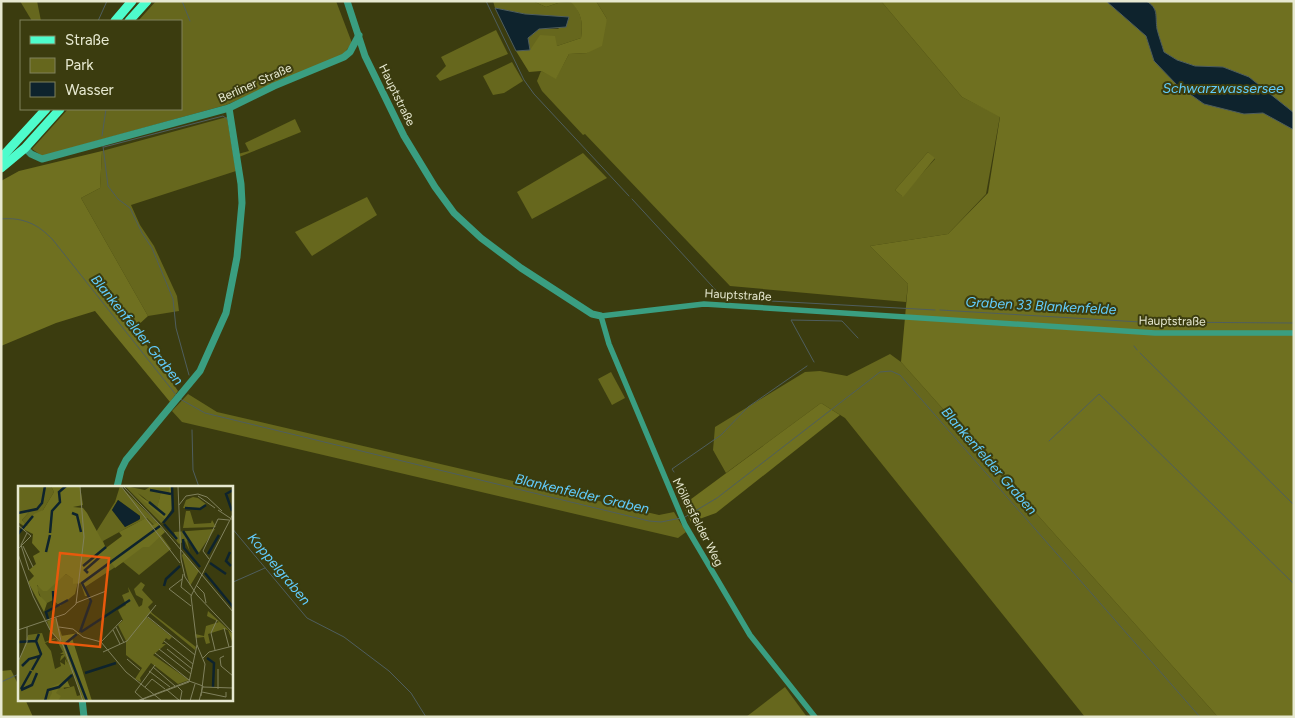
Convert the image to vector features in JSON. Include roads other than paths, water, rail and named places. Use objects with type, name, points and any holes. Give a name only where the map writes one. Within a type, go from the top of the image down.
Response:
[{"type":"main road","points":[[116,20],[132,1]]},
{"type":"main road","points":[[130,20],[147,1]]},
{"type":"main road","points":[[1,158],[45,110]]},
{"type":"main road","points":[[1,168],[25,148],[59,110]]},
{"type":"street","name":"Hauptstraße","points":[[347,1],[366,56],[422,167],[454,213],[481,238],[521,268],[592,314],[601,316],[704,304],[1155,333],[1294,333]]},
{"type":"street","points":[[359,35],[350,52],[366,56]]},
{"type":"street","name":"Berliner Straße","points":[[25,148],[42,159],[229,108],[274,86],[338,60],[350,52]]},
{"type":"street","points":[[117,486],[121,470],[126,460],[200,372],[226,313],[237,257],[241,213],[241,184],[229,108]]},
{"type":"street","name":"Möllersfelder Weg","points":[[601,316],[609,344],[685,525],[750,635],[815,717]]},
{"type":"street","points":[[82,700],[84,717]]},
{"type":"water","name":"Schwarzwassersee","points":[[1106,1],[1146,1],[1155,10],[1157,29],[1164,52],[1177,60],[1195,66],[1223,67],[1249,77],[1294,113],[1294,130],[1263,113],[1244,114],[1204,104],[1177,85],[1154,61],[1146,36]]},
{"type":"water","points":[[495,8],[525,14],[569,17],[566,27],[539,29],[528,38],[530,50],[516,51]]},
{"type":"waterway","points":[[98,20],[107,1]]},
{"type":"waterway","points":[[182,1],[190,21]]},
{"type":"waterway","name":"Graben 33 Blankenfelde","points":[[486,1],[524,80],[534,94],[629,196]]},
{"type":"waterway","points":[[102,136],[106,110]]},
{"type":"waterway","points":[[104,147],[223,116],[227,119]]},
{"type":"waterway","points":[[103,146],[108,186],[118,199],[130,208],[142,233],[152,248],[173,299],[176,328],[189,375]]},
{"type":"waterway","name":"Graben 33 Blankenfelde","points":[[632,199],[723,298],[733,299]]},
{"type":"waterway","name":"Blankenfelder Graben","points":[[1,219],[16,219],[30,223],[42,230],[53,240],[177,396]]},
{"type":"waterway","name":"Graben 33 Blankenfelde","points":[[736,299],[764,300]]},
{"type":"waterway","name":"Graben 33 Blankenfelde","points":[[770,301],[935,310]]},
{"type":"waterway","name":"Graben 33 Blankenfelde","points":[[940,310],[1140,322]]},
{"type":"waterway","points":[[814,362],[791,320],[842,321],[858,338]]},
{"type":"waterway","name":"Graben 33 Blankenfelde","points":[[1147,322],[1294,323]]},
{"type":"waterway","points":[[1134,346],[1137,350]]},
{"type":"waterway","points":[[1140,353],[1294,505]]},
{"type":"waterway","points":[[674,472],[672,469],[721,435],[748,407],[807,366]]},
{"type":"waterway","name":"Blankenfelder Graben","points":[[685,517],[717,498],[880,372],[891,371],[900,375],[1200,717]]},
{"type":"waterway","points":[[1049,441],[1099,394],[1294,584]]},
{"type":"waterway","name":"Blankenfelder Graben","points":[[180,399],[205,413],[649,521],[661,522],[681,518]]},
{"type":"waterway","name":"Koppelgraben","points":[[192,430],[193,470],[199,486]]},
{"type":"waterway","points":[[678,480],[686,497]]},
{"type":"waterway","name":"Koppelgraben","points":[[232,528],[307,618],[344,637],[389,671],[411,693],[426,717]]},
{"type":"waterway","points":[[232,583],[265,568]]},
{"type":"waterway","points":[[1,682],[18,674]]}]
